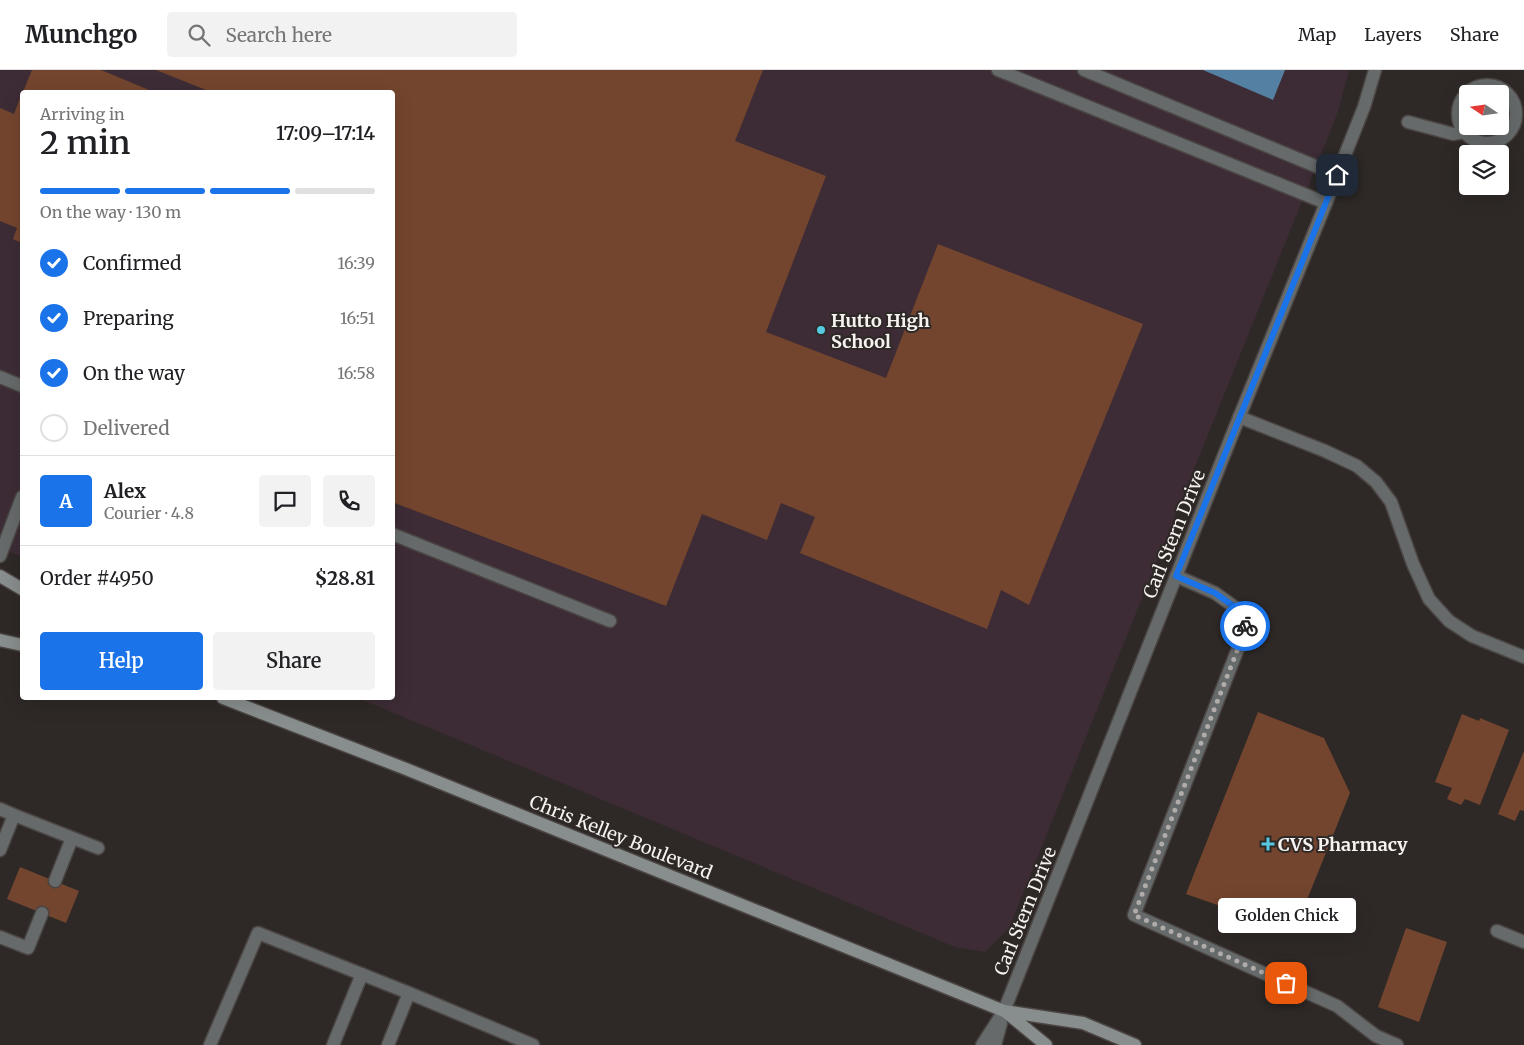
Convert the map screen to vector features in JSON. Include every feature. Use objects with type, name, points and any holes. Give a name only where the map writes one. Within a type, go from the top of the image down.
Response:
[{"type":"main road","points":[[0,576],[20,588]]},
{"type":"main road","points":[[0,640],[20,645]]},
{"type":"main road","name":"Chris Kelley Boulevard","points":[[228,700],[401,767],[1004,1011],[1083,1023],[1135,1045]]},
{"type":"main road","name":"Chris Kelley Boulevard","points":[[1004,1011],[1046,1045]]},
{"type":"street","points":[[998,70],[1326,203]]},
{"type":"street","points":[[1084,70],[1337,175]]},
{"type":"street","name":"Carl Stern Drive","points":[[995,1045],[1004,1011],[1364,107],[1375,70]]},
{"type":"street","points":[[1487,85],[1504,91],[1511,98],[1515,107],[1516,117],[1508,134],[1500,140],[1490,143],[1481,142],[1472,139],[1465,132],[1460,124],[1458,115],[1460,106],[1470,91],[1487,85]]},
{"type":"street","points":[[1408,122],[1453,134],[1459,133]]},
{"type":"street","points":[[0,377],[20,385]]},
{"type":"street","points":[[1239,417],[1325,451],[1357,466],[1376,482],[1391,502],[1413,564],[1429,599],[1449,621],[1472,636],[1524,657]]},
{"type":"street","points":[[0,556],[20,502]]},
{"type":"street","points":[[395,535],[610,621]]},
{"type":"street","points":[[1176,576],[1215,593],[1236,608],[1246,628],[1134,915],[1337,1006],[1376,1036],[1397,1045]]},
{"type":"street","points":[[0,809],[98,848]]},
{"type":"street","points":[[0,850],[14,815]]},
{"type":"street","points":[[55,881],[72,838]]},
{"type":"street","points":[[0,937],[28,948],[42,914]]},
{"type":"street","points":[[1496,931],[1524,942]]},
{"type":"street","points":[[210,1045],[258,933],[533,1045]]},
{"type":"street","points":[[333,1045],[362,974]]},
{"type":"street","points":[[388,1045],[409,993]]},
{"type":"street","name":"Carl Stern Drive","points":[[982,1045],[1004,1011]]},
{"type":"shaded area","name":"Hutto High School","points":[[0,70],[1349,70],[1338,112],[1009,928],[985,952],[955,947],[363,700],[395,700],[395,90],[20,90],[20,556],[0,548]]},
{"type":"water","points":[[1203,70],[1285,70],[1273,100]]},
{"type":"building","points":[[32,70],[101,70],[149,90],[24,90]]},
{"type":"building","name":"Hutto High School","points":[[156,70],[763,70],[735,141],[826,176],[766,332],[886,378],[938,244],[1143,324],[1029,605],[1001,590],[987,629],[800,553],[815,517],[781,503],[767,540],[702,514],[666,606],[395,503],[395,90],[206,90]]},
{"type":"building","points":[[20,98],[20,242],[13,239],[17,228],[0,221],[0,108],[14,114]]},
{"type":"building","name":"CVS Pharmacy","points":[[1258,712],[1324,738],[1350,793],[1294,932],[1186,894]]},
{"type":"building","points":[[1462,714],[1479,721],[1480,718],[1509,730],[1480,805],[1465,799],[1461,805],[1447,799],[1452,788],[1435,782]]},
{"type":"building","points":[[1524,751],[1524,811],[1520,810],[1515,821],[1498,814]]},
{"type":"building","points":[[20,867],[79,891],[66,923],[7,899]]},
{"type":"building","points":[[1406,928],[1447,942],[1419,1022],[1378,1007]]},
{"type":"way so far","points":[[1245,626],[1246,628],[1134,915],[1286,983]]},
{"type":"place","name":"Hutto High School","points":[[821,330]]},
{"type":"place","name":"CVS Pharmacy","points":[[1268,844]]},
{"type":"place","name":"Golden Chick","points":[[1286,983]]},
{"type":"route","points":[[1245,626],[1236,608],[1215,593],[1176,576],[1337,175]]}]
